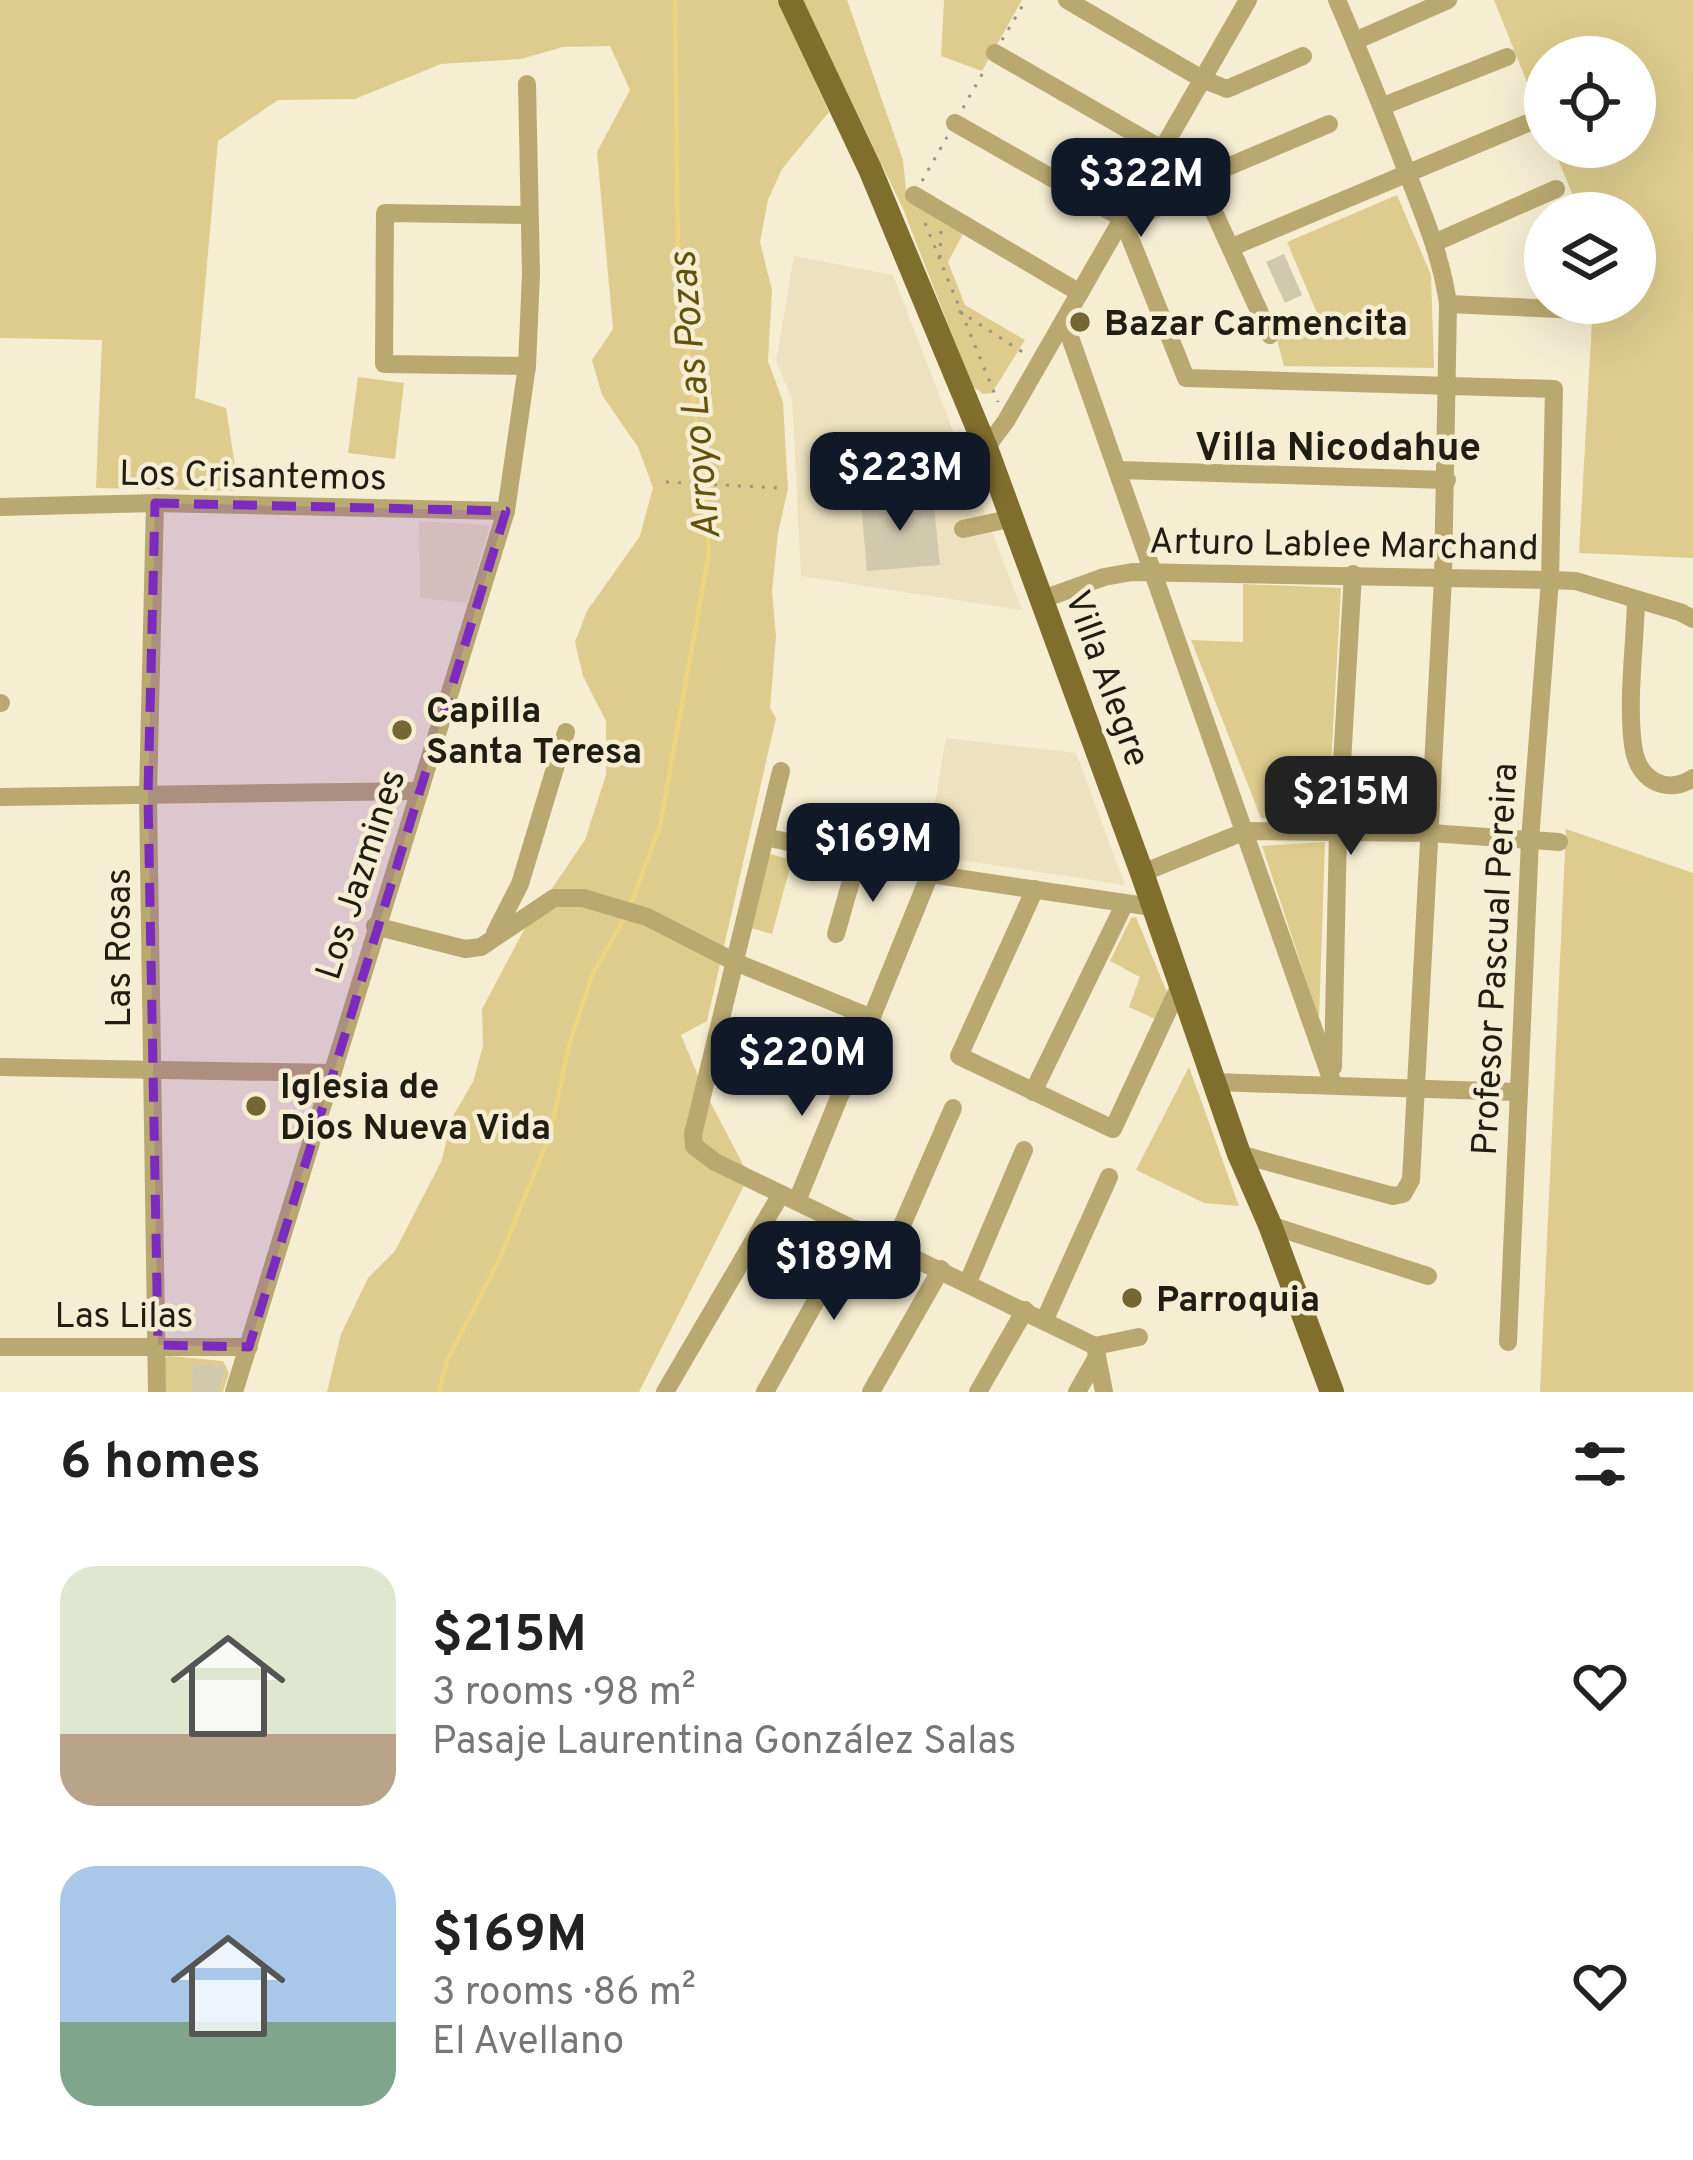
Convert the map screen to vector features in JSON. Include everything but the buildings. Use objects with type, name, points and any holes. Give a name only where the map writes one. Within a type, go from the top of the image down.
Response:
[{"type":"main road","name":"Villa Alegre","points":[[790,0],[870,170],[986,448],[1239,1154],[1331,1392]]},
{"type":"street","points":[[1066,0],[1227,89],[1303,56]]},
{"type":"street","points":[[986,448],[1040,363],[1248,0]]},
{"type":"street","points":[[1239,1154],[1393,1196],[1403,1194],[1411,1180],[1443,578],[1448,304],[1434,243],[1337,0]]},
{"type":"street","points":[[1355,41],[1448,0]]},
{"type":"street","points":[[995,53],[1176,154],[1199,179],[1270,335]]},
{"type":"street","points":[[1383,106],[1508,57]]},
{"type":"street","name":"Los Jazmines","points":[[234,1392],[506,511],[527,366],[527,84]]},
{"type":"street","points":[[955,123],[1123,218],[1186,378],[1447,384]]},
{"type":"street","points":[[1199,179],[1329,124]]},
{"type":"street","points":[[1232,247],[1524,125]]},
{"type":"street","points":[[1434,243],[1556,189]]},
{"type":"street","points":[[914,195],[1080,293]]},
{"type":"street","points":[[527,366],[384,364],[385,213],[529,214]]},
{"type":"street","points":[[1448,304],[1524,307]]},
{"type":"street","points":[[1064,320],[1333,1084]]},
{"type":"street","name":"Profesor Pascual Pereira","points":[[1447,384],[1554,389],[1550,580],[1530,840],[1508,1342]]},
{"type":"street","points":[[1118,470],[1447,480]]},
{"type":"street","name":"Los Crisantemos","points":[[0,507],[155,503],[506,511]]},
{"type":"street","name":"Las Rosas","points":[[155,503],[148,795],[157,1392]]},
{"type":"street","points":[[963,530],[1012,518]]},
{"type":"street","name":"Arturo Lablee Marchand","points":[[1043,599],[1132,572],[1550,580],[1576,581],[1693,620]]},
{"type":"street","points":[[1333,1084],[1338,831],[1353,574]]},
{"type":"street","points":[[1636,600],[1633,749],[1645,776],[1664,788],[1693,778]]},
{"type":"street","points":[[493,937],[520,884],[566,732]]},
{"type":"street","points":[[781,771],[694,1146],[715,1162],[1045,1319],[1096,1352],[1104,1392]]},
{"type":"street","points":[[0,796],[420,791]]},
{"type":"street","points":[[1142,873],[1246,831],[1430,833],[1559,842]]},
{"type":"street","points":[[766,837],[929,874],[1152,907]]},
{"type":"street","points":[[836,934],[857,860]]},
{"type":"street","points":[[665,1392],[789,1198],[858,1059],[929,874]]},
{"type":"street","points":[[1035,889],[959,1057],[1113,1129],[1180,985]]},
{"type":"street","points":[[375,926],[465,949],[481,947],[554,898],[584,898],[647,917],[736,962],[872,1018]]},
{"type":"street","points":[[1033,1092],[1124,905]]},
{"type":"street","points":[[0,1066],[331,1073]]},
{"type":"street","points":[[1215,1082],[1518,1092]]},
{"type":"street","points":[[892,1246],[953,1108]]},
{"type":"street","points":[[968,1282],[1024,1150]]},
{"type":"street","points":[[1045,1319],[1108,1177]]},
{"type":"street","points":[[1270,1225],[1427,1276]]},
{"type":"street","points":[[765,1392],[856,1228]]},
{"type":"street","points":[[872,1392],[941,1269]]},
{"type":"street","points":[[979,1392],[1024,1310]]},
{"type":"street","points":[[1077,1392],[1096,1352],[1139,1337]]},
{"type":"street","name":"Las Lilas","points":[[0,1347],[248,1347]]},
{"type":"path","points":[[1006,421],[914,195],[1027,0]]},
{"type":"path","points":[[940,261],[942,212]]},
{"type":"path","points":[[958,310],[1040,363]]},
{"type":"path","points":[[666,482],[781,488]]},
{"type":"highlighted area","points":[[155,503],[506,511],[249,1347],[158,1345],[148,795]]},
{"type":"shaded area","points":[[0,0],[777,0],[829,112],[782,169],[768,200],[760,242],[772,290],[768,361],[783,402],[788,489],[772,591],[776,637],[770,708],[776,718],[707,1021],[681,1035],[749,1176],[639,1392],[327,1392],[341,1334],[368,1278],[395,1251],[441,1162],[453,1116],[473,1082],[483,1046],[482,1009],[525,928],[585,840],[606,775],[606,721],[583,676],[575,642],[587,611],[640,536],[653,488],[638,447],[602,395],[592,360],[613,329],[597,152],[630,90],[610,46],[563,47],[521,59],[441,64],[355,99],[278,100],[218,141],[195,398],[226,408],[239,491],[96,488],[102,340],[0,338]]},
{"type":"shaded area","points":[[803,0],[847,0],[903,160],[907,200],[963,234],[948,262],[965,305],[1025,340],[992,393],[983,394],[972,386],[903,209]]},
{"type":"shaded area","points":[[944,0],[1022,0],[982,71],[941,56]]},
{"type":"shaded area","points":[[1494,0],[1693,0],[1693,558],[1579,553],[1592,324],[1656,324],[1656,192],[1571,192],[1562,168],[1656,168],[1656,36],[1524,36],[1524,75]]},
{"type":"shaded area","points":[[1164,165],[1182,169],[1200,195],[1141,227],[1136,211]]},
{"type":"shaded area","points":[[1397,195],[1431,275],[1434,368],[1284,366],[1277,340],[1320,320],[1287,242]]},
{"type":"shaded area","points":[[794,256],[893,275],[1022,610],[801,576],[792,399],[776,361]]},
{"type":"shaded area","points":[[358,377],[404,383],[395,459],[348,453]]},
{"type":"shaded area","points":[[419,521],[490,525],[467,603],[420,598]]},
{"type":"shaded area","points":[[1243,584],[1341,588],[1328,818],[1261,818],[1191,640],[1243,642]]},
{"type":"shaded area","points":[[946,738],[1076,753],[1125,885],[926,855]]},
{"type":"shaded area","points":[[1566,829],[1693,873],[1693,1392],[1540,1392]]},
{"type":"shaded area","points":[[1325,842],[1319,1019],[1262,846]]},
{"type":"shaded area","points":[[770,854],[792,860],[772,934],[750,928]]},
{"type":"shaded area","points":[[1136,917],[1168,995],[1157,1020],[1129,1007],[1140,977],[1110,961],[1131,918]]},
{"type":"shaded area","points":[[1189,1067],[1239,1206],[1204,1203],[1136,1170]]},
{"type":"shaded area","points":[[163,1358],[223,1361],[229,1373],[223,1392],[161,1392]]},
{"type":"waterway","name":"Arroyo Las Pozas","points":[[631,904],[660,826],[709,553],[678,251],[675,0]]},
{"type":"waterway","name":"Arroyo Las Pozas","points":[[439,1392],[447,1361],[500,1258],[550,1135],[569,1045],[593,973],[627,914]]},
{"type":"place","name":"Bazar Carmencita","points":[[1080,322]]},
{"type":"place","name":"Capilla Santa Teresa","points":[[402,730]]},
{"type":"place","name":"Iglesia de Dios Nueva Vida","points":[[256,1106]]},
{"type":"place","name":"Parroquia","points":[[1132,1298]]},
{"type":"district","name":"Villa Nicodahue","points":[[1338,446]]}]
